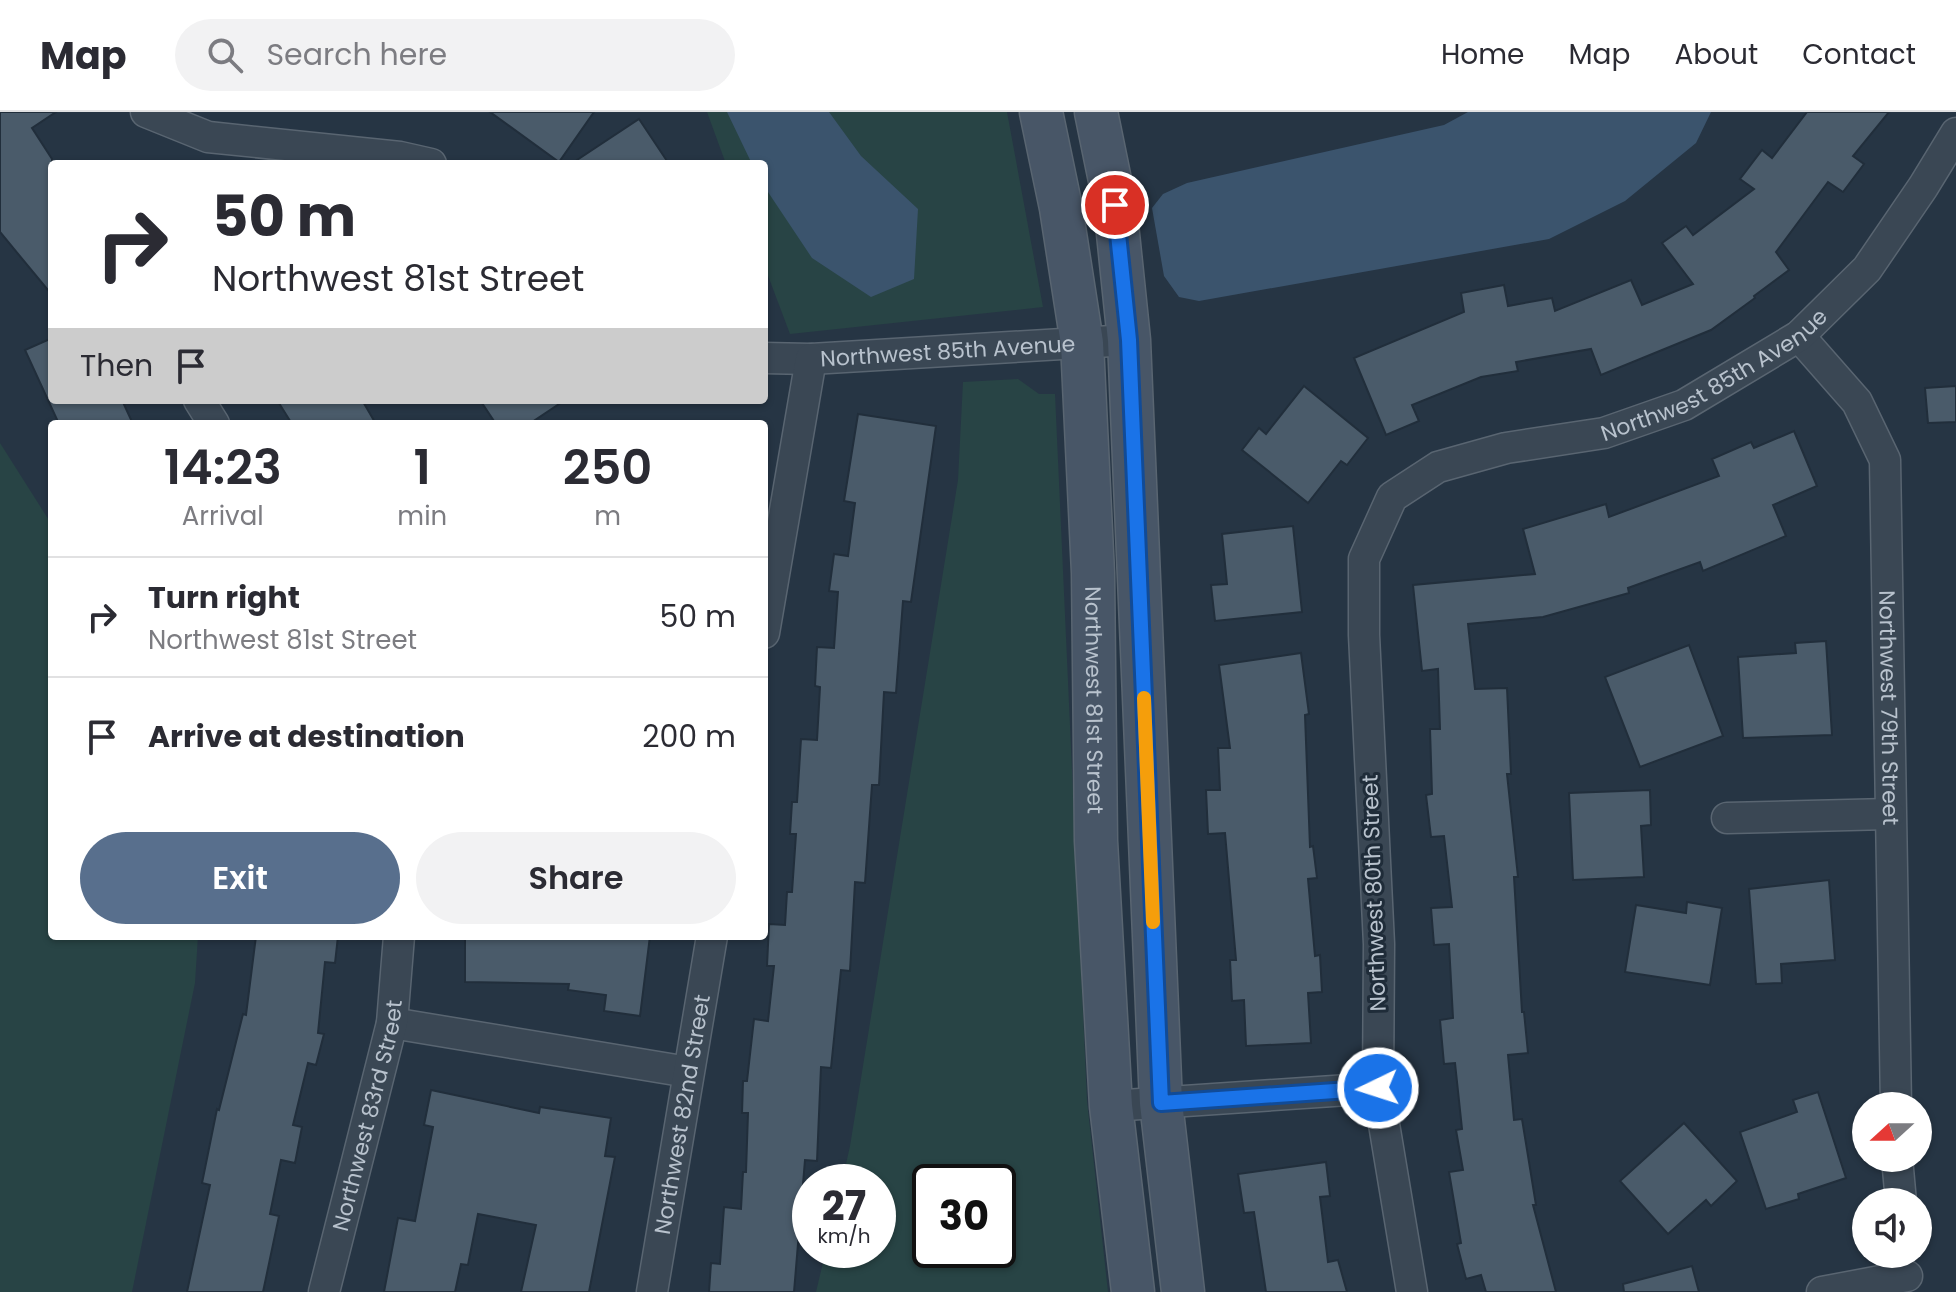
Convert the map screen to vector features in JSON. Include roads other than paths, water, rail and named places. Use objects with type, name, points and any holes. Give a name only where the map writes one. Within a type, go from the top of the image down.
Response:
[{"type":"street","points":[[146,112],[206,150],[413,160]]},
{"type":"street","name":"Northwest 81st Street","points":[[1041,112],[1061,208],[1082,343],[1093,573],[1096,841],[1111,1106],[1133,1292]]},
{"type":"street","points":[[1096,112],[1115,205],[1129,340],[1161,1103],[1183,1292]]},
{"type":"street","name":"Northwest 85th Avenue","points":[[1392,497],[1438,467],[1506,448],[1604,433],[1684,405],[1799,336],[1867,269],[1956,133]]},
{"type":"street","name":"Northwest 79th Street","points":[[1799,336],[1857,402],[1885,460],[1896,1092]]},
{"type":"street","name":"Northwest 85th Avenue","points":[[768,358],[811,359],[1129,340]]},
{"type":"street","points":[[768,610],[811,359]]},
{"type":"street","name":"Northwest 80th Street","points":[[1392,497],[1364,559],[1364,635],[1379,944],[1378,1088],[1412,1292]]},
{"type":"street","points":[[1727,818],[1889,814]]},
{"type":"street","name":"Northwest 83rd Street","points":[[324,1292],[392,1023],[399,940]]},
{"type":"street","name":"Northwest 82nd Street","points":[[652,1292],[711,940]]},
{"type":"street","points":[[392,1023],[688,1072]]},
{"type":"street","points":[[1111,1106],[1378,1088]]},
{"type":"street","points":[[1822,1292],[1908,1274]]},
{"type":"water","points":[[727,112],[829,112],[861,156],[918,209],[914,279],[871,297],[812,258],[768,192],[768,160],[750,160]]},
{"type":"water","points":[[1468,112],[1711,112],[1696,143],[1625,201],[1549,239],[1199,301],[1179,297],[1164,276],[1152,208],[1163,194],[1187,183],[1444,125]]}]
